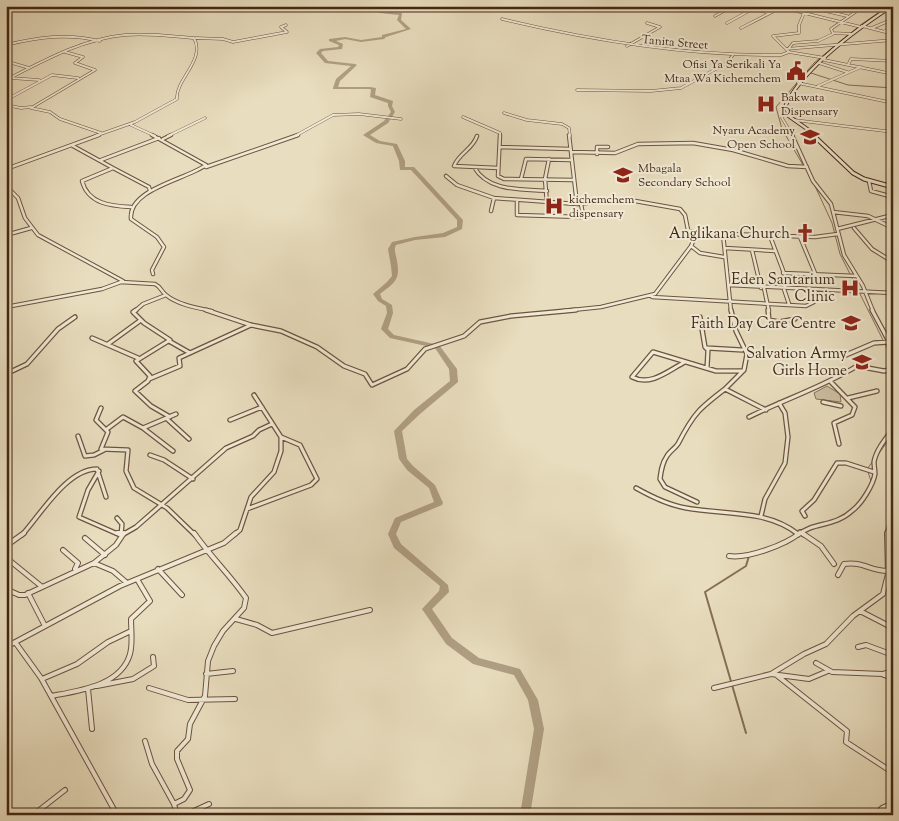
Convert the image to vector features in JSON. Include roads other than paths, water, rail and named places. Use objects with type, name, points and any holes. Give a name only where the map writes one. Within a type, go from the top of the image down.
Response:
[{"type":"street","points":[[715,16],[733,6]]},
{"type":"street","points":[[739,6],[770,13]]},
{"type":"street","points":[[727,23],[758,6]]},
{"type":"street","points":[[804,6],[848,16]]},
{"type":"street","points":[[835,6],[856,11]]},
{"type":"street","points":[[835,34],[831,32],[831,29],[839,21],[865,6],[885,10]]},
{"type":"street","points":[[741,28],[781,7],[893,34]]},
{"type":"street","points":[[891,7],[861,26],[798,83],[783,110],[782,118],[801,151],[813,181],[831,204],[844,255],[866,292],[878,324],[891,342],[893,350]]},
{"type":"street","points":[[789,52],[773,36],[799,33],[799,25],[804,13]]},
{"type":"street","name":"Tanita Street","points":[[502,18],[627,46],[672,52],[774,55],[789,52],[893,74]]},
{"type":"street","points":[[872,28],[893,19]]},
{"type":"street","points":[[627,46],[660,27],[646,23]]},
{"type":"street","points":[[8,79],[65,52],[114,36],[134,35],[220,39],[236,42],[287,32],[281,27],[286,25]]},
{"type":"street","points":[[884,32],[893,27]]},
{"type":"street","points":[[787,49],[793,43],[818,41],[835,34],[852,34]]},
{"type":"street","points":[[6,46],[40,36],[74,36],[101,41]]},
{"type":"street","points":[[6,168],[134,124],[166,108],[177,99],[176,91],[187,77],[195,56],[195,38]]},
{"type":"street","points":[[787,49],[893,40]]},
{"type":"street","points":[[6,105],[21,108],[31,107],[95,69],[75,63],[83,57],[65,52]]},
{"type":"street","points":[[576,90],[651,91],[681,88],[727,63],[733,54]]},
{"type":"street","points":[[848,64],[851,59],[893,61]]},
{"type":"street","points":[[6,63],[29,68]]},
{"type":"street","points":[[819,64],[847,72]]},
{"type":"street","points":[[818,86],[861,67]]},
{"type":"street","points":[[6,100],[53,74],[79,78]]},
{"type":"street","points":[[8,79],[40,80]]},
{"type":"street","points":[[798,83],[893,103]]},
{"type":"street","points":[[31,107],[34,110],[50,112],[55,117],[91,132],[105,133]]},
{"type":"street","points":[[504,113],[527,120],[566,125],[570,132],[570,160],[577,204]]},
{"type":"street","points":[[784,114],[810,131],[817,141],[830,150],[853,173],[869,181],[893,187]]},
{"type":"street","points":[[153,274],[152,270],[158,263],[164,246],[157,237],[131,219],[129,214],[131,207],[137,199],[150,191],[206,167],[288,139],[308,130],[319,120],[333,115],[372,115],[402,119]]},
{"type":"street","points":[[463,117],[498,132],[500,147],[498,176],[521,179],[573,180]]},
{"type":"street","points":[[100,160],[160,139],[206,118]]},
{"type":"street","points":[[792,119],[893,132]]},
{"type":"street","points":[[134,124],[204,162],[215,164]]},
{"type":"street","points":[[477,136],[474,145],[461,154],[454,166],[498,168]]},
{"type":"street","points":[[500,147],[615,154],[638,144],[693,143],[733,150],[788,166],[807,167]]},
{"type":"street","points":[[73,146],[149,188],[150,191]]},
{"type":"street","points":[[597,154],[597,147],[608,147]]},
{"type":"street","points":[[521,179],[525,159],[570,160]]},
{"type":"street","points":[[547,204],[545,179],[548,159]]},
{"type":"street","points":[[204,162],[206,167]]},
{"type":"street","points":[[113,168],[85,179],[82,184],[92,197],[105,205],[131,207]]},
{"type":"street","points":[[474,168],[484,179],[497,186],[547,191]]},
{"type":"street","points":[[446,176],[457,185],[494,198],[547,204],[581,204],[624,199],[680,209],[685,215],[688,230],[697,233],[770,236],[838,234]]},
{"type":"street","points":[[869,181],[871,191],[893,197]]},
{"type":"street","points":[[6,186],[18,198],[18,205],[31,228],[42,237],[103,271],[114,274],[123,282]]},
{"type":"street","points":[[491,211],[494,198]]},
{"type":"street","points":[[517,201],[518,215],[580,217],[583,215],[581,204]]},
{"type":"street","points":[[833,212],[864,215],[875,218],[893,228]]},
{"type":"street","points":[[836,229],[893,215]]},
{"type":"street","points":[[6,234],[31,228]]},
{"type":"street","points":[[854,228],[872,249],[893,262]]},
{"type":"street","points":[[6,307],[102,289],[123,282],[155,284],[160,286],[166,295],[189,306],[214,310],[251,325],[280,332],[317,347],[344,366],[365,374],[372,385],[407,369],[426,349],[464,336],[480,322],[511,316],[601,307],[657,293],[668,278],[672,268],[692,246],[697,233]]},
{"type":"street","points":[[723,234],[730,302],[742,350]]},
{"type":"street","points":[[770,236],[787,281],[784,289],[789,304]]},
{"type":"street","points":[[800,236],[815,273]]},
{"type":"street","points":[[692,246],[700,254],[724,257]]},
{"type":"street","points":[[725,248],[775,251]]},
{"type":"street","points":[[752,250],[767,303],[769,320],[779,322],[795,319]]},
{"type":"street","points":[[783,273],[856,276]]},
{"type":"street","points":[[729,285],[893,293]]},
{"type":"street","points":[[650,296],[806,306],[813,303],[816,289]]},
{"type":"street","points":[[166,295],[149,301],[134,311],[134,314],[170,338],[169,341],[190,353]]},
{"type":"street","points":[[6,374],[27,364],[58,329],[75,317]]},
{"type":"street","points":[[700,317],[706,348],[707,368]]},
{"type":"street","points":[[108,344],[141,320]]},
{"type":"street","points":[[189,439],[168,418],[135,391],[149,379],[180,366],[177,360],[251,325]]},
{"type":"street","points":[[92,338],[138,358]]},
{"type":"street","points":[[138,358],[169,341]]},
{"type":"street","points":[[846,355],[876,343],[891,342]]},
{"type":"street","points":[[697,502],[665,487],[660,479],[662,466],[666,457],[684,435],[684,429],[700,408],[725,389],[743,371],[747,354],[742,350],[706,348]]},
{"type":"street","points":[[686,362],[657,378],[637,380],[632,377],[653,352],[720,372],[725,370],[743,371]]},
{"type":"street","points":[[138,358],[136,362],[150,376],[149,379]]},
{"type":"street","points":[[750,417],[831,382],[857,366],[884,371],[893,369]]},
{"type":"street","points":[[831,382],[854,405],[855,411],[834,423],[839,444]]},
{"type":"street","points":[[725,389],[766,410]]},
{"type":"street","points":[[848,398],[877,391]]},
{"type":"street","points":[[247,509],[310,485],[317,479],[300,446],[281,437],[254,395]]},
{"type":"street","points":[[823,402],[841,406]]},
{"type":"street","points":[[762,516],[765,499],[783,470],[785,463],[784,450],[788,437],[785,413],[779,403]]},
{"type":"street","points":[[230,420],[262,407]]},
{"type":"street","points":[[101,408],[96,420],[106,429],[108,434],[100,448],[105,450]]},
{"type":"street","points":[[142,428],[176,414]]},
{"type":"street","points":[[106,429],[123,417],[142,428],[173,451]]},
{"type":"street","points":[[121,535],[136,527],[193,479],[226,448],[253,436],[258,430],[272,424]]},
{"type":"street","points":[[729,556],[743,558],[751,556],[767,548],[790,541],[807,527],[832,524],[854,510],[871,485],[874,462],[880,446],[893,429]]},
{"type":"street","points":[[78,436],[85,456],[105,450],[121,448],[128,450],[126,469],[128,480],[137,492],[161,504],[193,532],[205,549],[245,595],[246,605],[214,646],[208,661],[203,700],[190,724],[190,734],[176,754],[190,790],[184,799],[174,804]]},
{"type":"street","points":[[6,647],[127,583],[205,549],[224,543],[235,536],[240,530],[251,497],[274,472],[282,451],[281,437]]},
{"type":"street","points":[[150,455],[164,460],[193,479]]},
{"type":"street","points":[[805,516],[802,511],[813,501],[837,463],[846,463],[874,472]]},
{"type":"street","points":[[6,546],[24,533],[41,510],[80,472],[92,468],[99,471]]},
{"type":"street","points":[[99,471],[88,490],[79,517],[121,535]]},
{"type":"street","points":[[99,471],[106,497]]},
{"type":"street","points":[[636,488],[656,499],[687,508],[762,516],[789,527],[821,546],[834,564]]},
{"type":"street","points":[[714,688],[773,674],[804,654],[826,644],[859,611],[881,597],[886,586],[888,571],[886,530],[893,511]]},
{"type":"street","points":[[6,589],[19,595],[28,594],[75,570],[94,563],[116,545],[121,535],[122,524],[117,518]]},
{"type":"street","points":[[85,538],[106,555]]},
{"type":"street","points":[[63,550],[78,563],[75,570]]},
{"type":"street","points":[[6,551],[8,562],[41,586]]},
{"type":"street","points":[[888,553],[893,559]]},
{"type":"street","points":[[838,575],[844,564],[854,562],[880,571],[888,571]]},
{"type":"street","points":[[94,563],[113,571],[127,583]]},
{"type":"street","points":[[158,569],[182,595]]},
{"type":"street","points":[[90,688],[123,668],[130,653],[131,619],[150,601],[137,579]]},
{"type":"street","points":[[886,586],[893,588]]},
{"type":"street","points":[[28,594],[29,600],[37,608],[40,620],[45,626]]},
{"type":"street","points":[[235,618],[257,625],[272,633],[370,610]]},
{"type":"street","points":[[859,611],[893,628]]},
{"type":"street","points":[[42,679],[77,664],[108,642],[131,631]]},
{"type":"street","points":[[14,642],[30,657],[117,815]]},
{"type":"street","points":[[858,647],[866,645],[893,654]]},
{"type":"street","points":[[51,696],[139,676],[154,666],[153,657]]},
{"type":"street","points":[[878,674],[890,672],[893,661]]},
{"type":"street","points":[[816,663],[828,671]]},
{"type":"street","points":[[206,674],[233,671]]},
{"type":"street","points":[[773,674],[809,679],[828,671],[878,674],[893,677]]},
{"type":"street","points":[[773,674],[846,730],[846,742],[892,773]]},
{"type":"street","points":[[90,688],[92,729]]},
{"type":"street","points":[[150,688],[181,698],[203,700],[235,699]]},
{"type":"street","points":[[145,741],[152,764],[167,788],[177,815]]},
{"type":"street","points":[[33,815],[65,790]]},
{"type":"street","points":[[876,815],[882,808],[893,803]]},
{"type":"street","points":[[185,815],[209,804]]},
{"type":"waterway","points":[[364,6],[380,12],[401,14],[399,20],[409,29],[384,36],[384,38],[361,41],[345,38],[331,40],[341,44],[340,48],[322,50],[318,53],[327,62],[355,65],[338,80],[335,88],[370,88],[374,89],[372,96],[391,102],[390,106],[393,112],[386,122],[366,135],[378,142],[395,145],[402,161],[402,169],[412,168],[460,220],[460,228],[450,234],[415,238],[394,243],[391,249],[395,276],[376,294],[380,300],[389,305],[390,313],[384,329],[392,337],[437,346],[453,369],[454,382],[417,412],[398,431],[403,459],[410,468],[432,487],[439,503],[398,520],[392,534],[397,546],[444,585],[444,592],[427,609],[449,641],[476,661],[517,672],[533,700],[539,729],[525,815]]},
{"type":"waterway","points":[[883,10],[889,6]]},
{"type":"waterway","points":[[881,15],[890,9]]},
{"type":"waterway","points":[[859,26],[881,11]]},
{"type":"waterway","points":[[850,34],[858,27]]},
{"type":"waterway","points":[[803,165],[782,129],[776,107],[814,63],[849,34]]},
{"type":"waterway","points":[[811,73],[848,85],[893,88]]},
{"type":"waterway","points":[[815,186],[832,223],[840,254],[893,360]]},
{"type":"waterway","points":[[877,456],[893,434]]},
{"type":"waterway","points":[[871,481],[867,469],[873,461]]},
{"type":"waterway","points":[[860,500],[869,487]]},
{"type":"waterway","points":[[786,544],[793,540]]},
{"type":"waterway","points":[[746,733],[705,592],[746,566],[749,556]]},
{"type":"place","name":"Ofisi Ya Serikali Ya Mtaa Wa Kichemchem","points":[[796,71]]},
{"type":"place","name":"Bakwata Dispensary","points":[[766,104]]},
{"type":"place","name":"Nyaru Academy Open School","points":[[810,137]]},
{"type":"place","name":"Mbagala Secondary School","points":[[623,175]]},
{"type":"place","name":"kichemchem dispensary","points":[[554,206]]},
{"type":"place","name":"Anglikana Church","points":[[805,233]]},
{"type":"place","name":"Eden Santarium Clinic","points":[[850,288]]},
{"type":"place","name":"Faith Day Care Centre","points":[[851,323]]},
{"type":"place","name":"Salvation Army Girls Home","points":[[862,362]]}]
